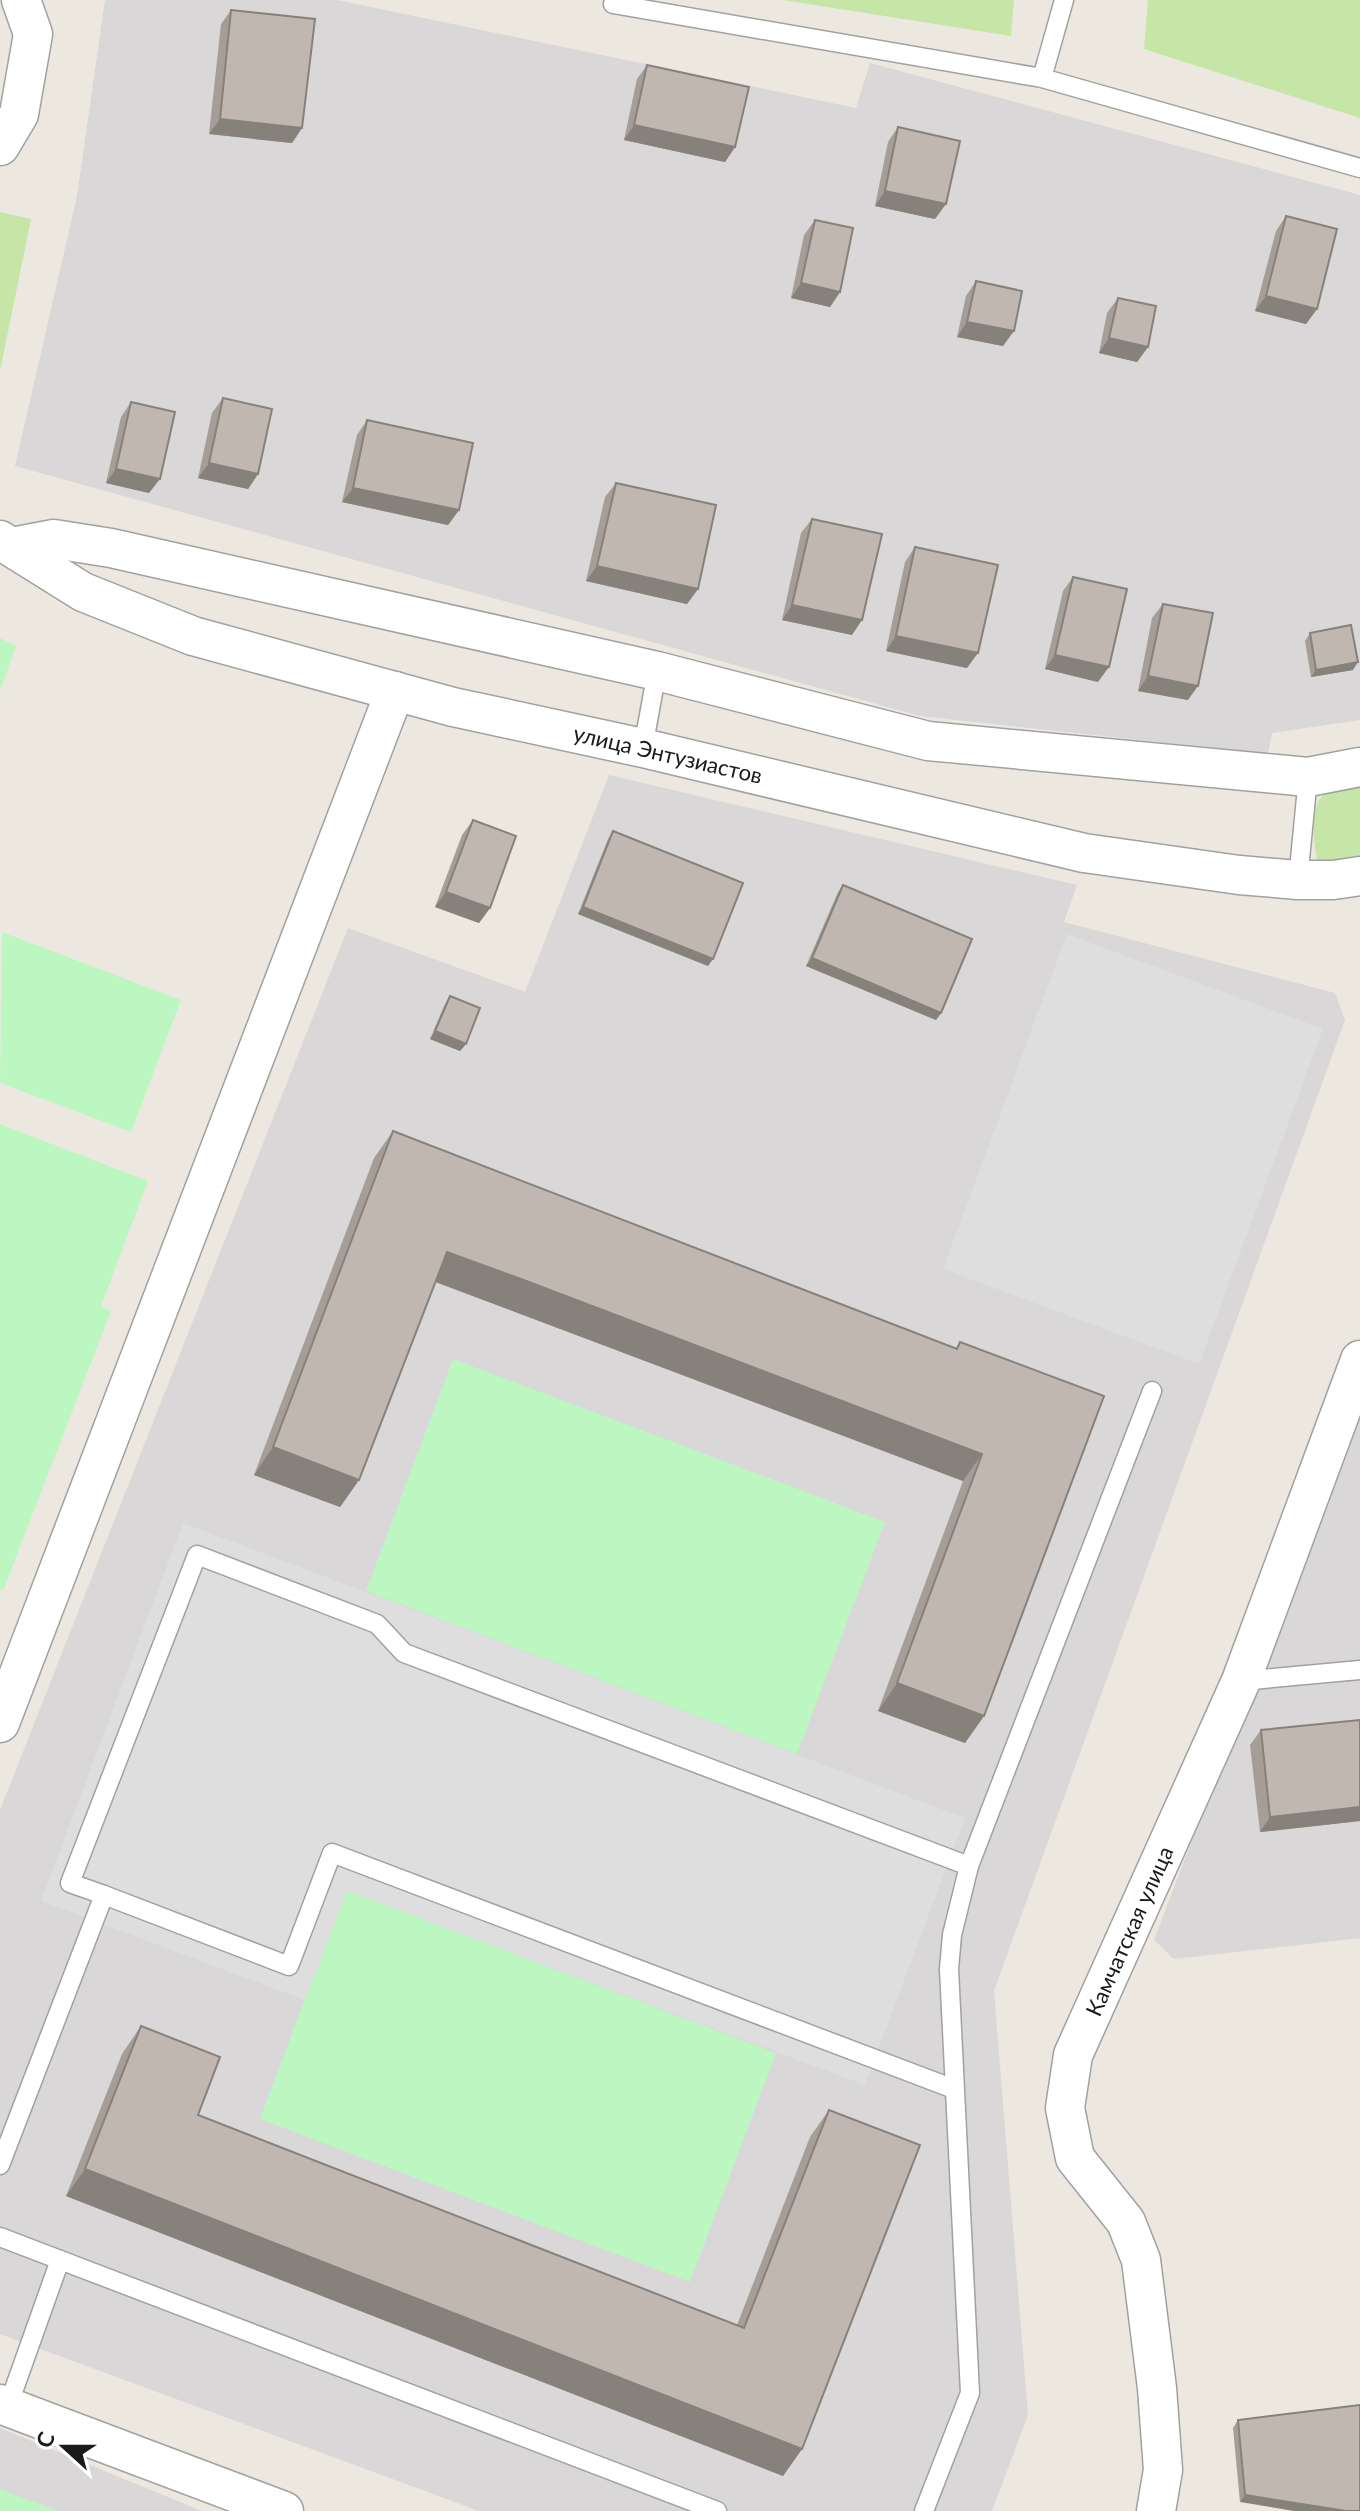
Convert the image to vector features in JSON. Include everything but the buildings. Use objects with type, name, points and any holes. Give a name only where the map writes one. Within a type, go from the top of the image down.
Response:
[{"type":"street","points":[[0,146],[19,114],[33,34],[21,0]]},
{"type":"street","points":[[6,544],[54,539],[111,548],[657,671],[928,741],[1308,777],[1360,767]]},
{"type":"street","name":"улица Энтузиастов","points":[[6,544],[83,592],[193,636],[453,707],[643,748],[1084,853],[1194,870],[1298,880],[1360,876]]},
{"type":"street","points":[[0,1723],[395,691]]},
{"type":"street","name":"Камчатская улица","points":[[1156,2511],[1163,2470],[1157,2388],[1141,2260],[1126,2222],[1075,2158],[1065,2108],[1073,2055],[1241,1681],[1360,1360]]},
{"type":"street","points":[[4,2405],[284,2511]]},
{"type":"lane","points":[[1042,78],[1064,0]]},
{"type":"lane","points":[[613,4],[1042,78],[1360,168]]},
{"type":"lane","points":[[643,748],[657,671]]},
{"type":"lane","points":[[1298,880],[1308,777]]},
{"type":"lane","points":[[924,2511],[970,2393],[949,1969],[952,1935],[969,1866],[1152,1391]]},
{"type":"lane","points":[[954,2089],[332,1853],[289,1966],[70,1883],[197,1555],[377,1624],[404,1653],[969,1866]]},
{"type":"lane","points":[[1241,1681],[1360,1670]]},
{"type":"lane","points":[[0,2165],[104,1895]]},
{"type":"lane","points":[[0,2237],[717,2511]]},
{"type":"lane","points":[[4,2405],[60,2260]]},
{"type":"shaded area","points":[[105,0],[337,0],[856,108],[870,63],[1360,195],[1360,720],[1272,733],[1268,754],[920,716],[15,466],[77,196]]},
{"type":"shaded area","points":[[609,775],[1077,885],[1064,922],[1335,993],[1345,1020],[994,1991],[1028,2415],[992,2511],[479,2511],[0,2334],[0,1810],[348,928],[525,992]]},
{"type":"shaded area","points":[[1067,934],[1323,1029],[1199,1364],[943,1269]]},
{"type":"shaded area","points":[[1360,1399],[1360,1938],[1174,1959],[1154,1940]]},
{"type":"shaded area","points":[[183,1523],[965,1818],[865,2085],[347,1891],[305,2000],[41,1901]]},
{"type":"shaded area","points":[[0,2428],[202,2511],[0,2511]]},
{"type":"green space","points":[[783,0],[1014,0],[1011,36]]},
{"type":"green space","points":[[1148,0],[1360,0],[1360,118],[1144,49]]},
{"type":"green space","points":[[0,212],[31,219],[0,371]]},
{"type":"green space","points":[[0,638],[16,646],[0,691]]},
{"type":"green space","points":[[1360,779],[1360,863],[1318,867],[1314,836],[1317,805],[1330,789]]},
{"type":"green space","points":[[2,932],[181,1000],[131,1132],[0,1083]]},
{"type":"green space","points":[[0,1124],[148,1181],[101,1306],[111,1311],[3,1591],[0,1590]]},
{"type":"green space","points":[[453,1359],[885,1522],[797,1754],[366,1591]]},
{"type":"green space","points":[[346,1890],[776,2053],[690,2282],[260,2119]]},
{"type":"green space","points":[[0,2489],[58,2511],[0,2511]]}]
